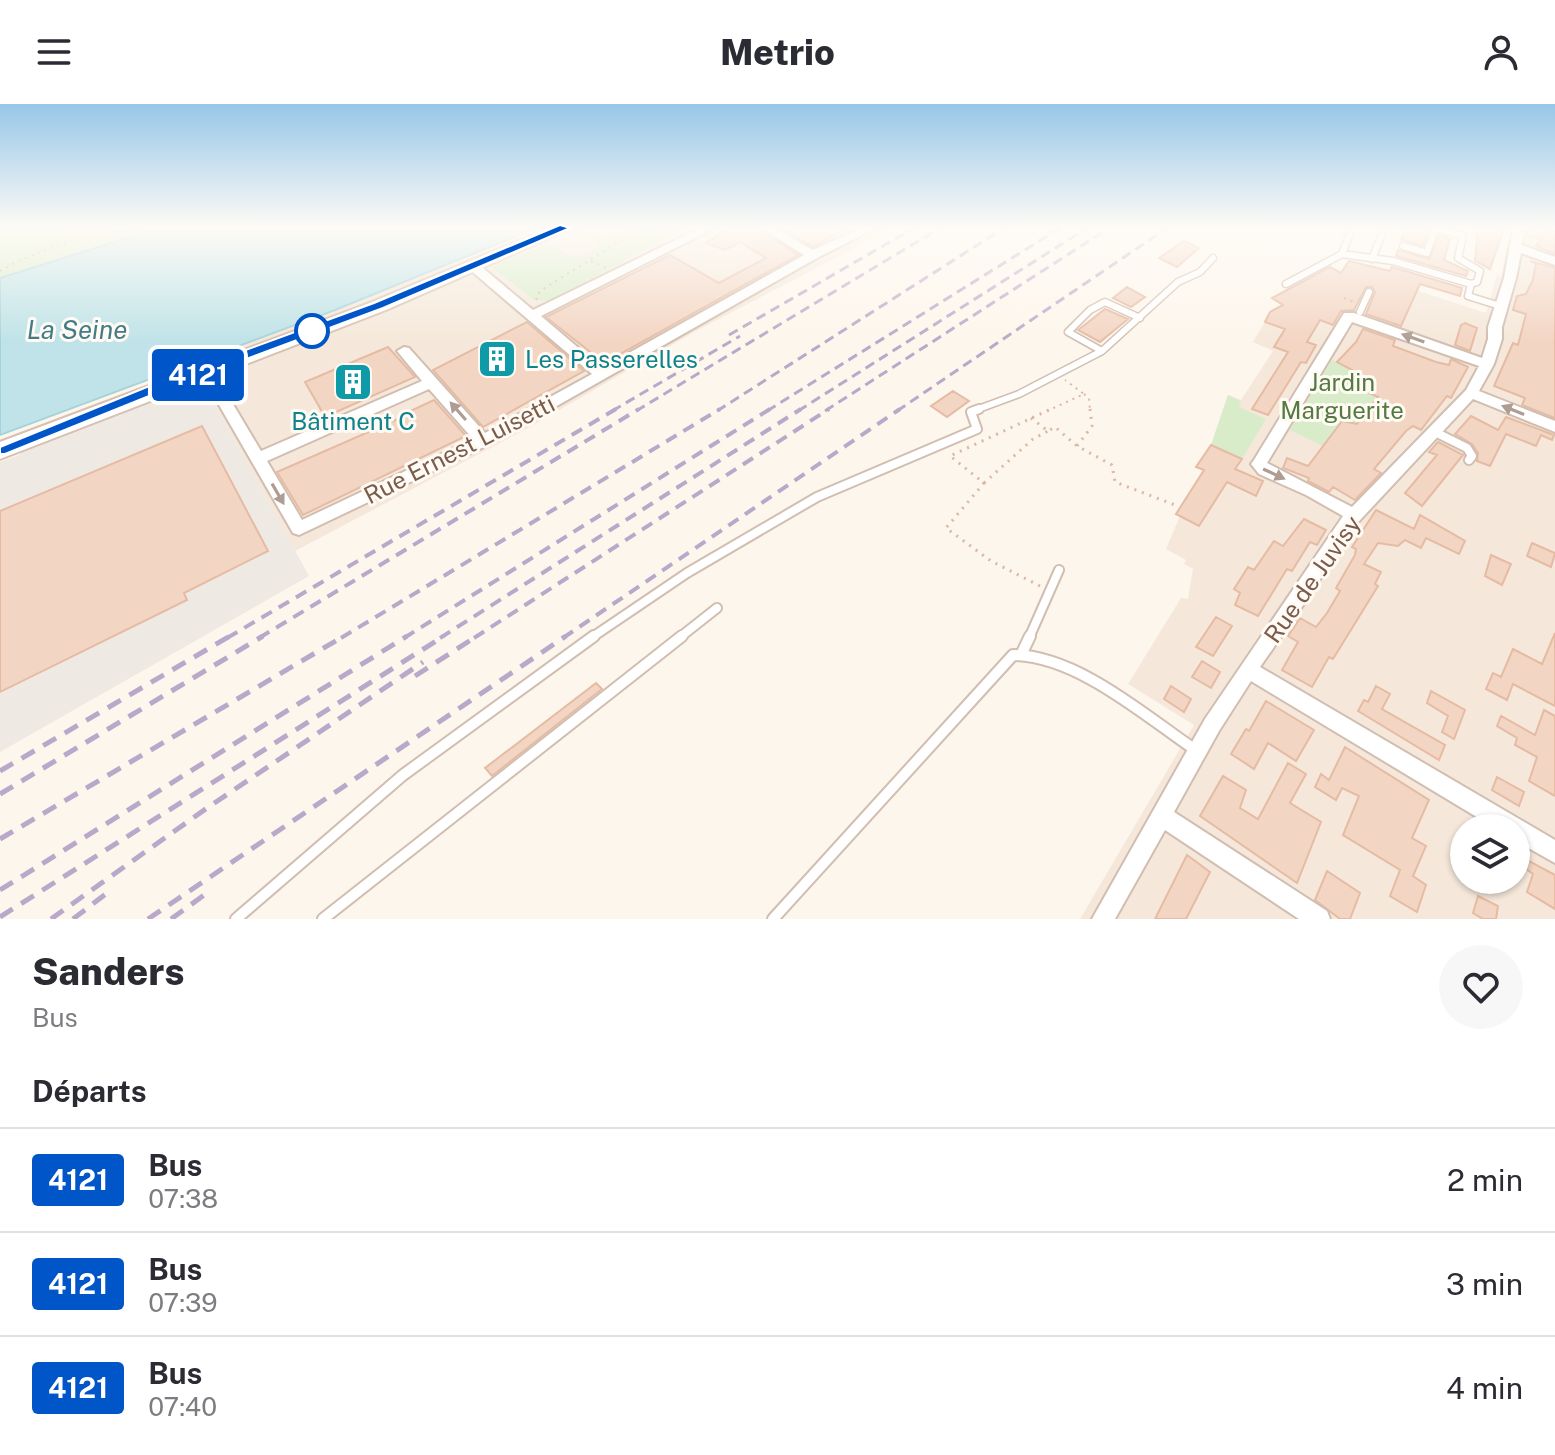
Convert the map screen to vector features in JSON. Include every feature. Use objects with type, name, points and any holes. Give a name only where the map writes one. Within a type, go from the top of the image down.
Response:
[{"type":"main road","points":[[0,451],[473,266]]},
{"type":"street","points":[[473,266],[602,375]]},
{"type":"street","points":[[527,312],[627,266]]},
{"type":"street","name":"Rue Ernest Luisetti","points":[[258,459],[299,529],[483,441],[794,266]]},
{"type":"street","name":"Rue de Juvisy","points":[[1103,919],[1198,751],[1352,514],[1368,502],[1471,393],[1487,364],[1512,266]]},
{"type":"street","points":[[1352,514],[1312,491],[1264,470],[1259,464],[1349,316],[1359,315],[1487,364]]},
{"type":"street","points":[[404,351],[483,441]]},
{"type":"street","points":[[207,372],[258,459],[432,382]]},
{"type":"street","points":[[1471,393],[1555,427]]},
{"type":"street","points":[[1249,670],[1491,814]]},
{"type":"street","points":[[1161,815],[1319,919]]},
{"type":"street","points":[[1530,837],[1555,852]]},
{"type":"lane","points":[[236,919],[403,775],[577,647],[687,573],[817,497],[977,429],[971,412],[1019,394],[1102,351],[1178,282],[1206,266]]},
{"type":"lane","points":[[1286,284],[1320,266]]},
{"type":"lane","points":[[1410,266],[1471,284],[1477,282],[1480,271],[1472,266]]},
{"type":"lane","points":[[1471,284],[1468,296],[1500,306]]},
{"type":"lane","points":[[1359,315],[1369,292]]},
{"type":"lane","points":[[1102,351],[1068,332],[1090,310],[1105,302],[1140,318]]},
{"type":"lane","points":[[1432,431],[1467,448],[1472,456],[1469,460]]},
{"type":"lane","points":[[773,919],[1005,661],[1022,653],[1059,570]]},
{"type":"lane","points":[[323,919],[717,608]]},
{"type":"lane","points":[[1022,653],[1051,661],[1094,682],[1198,751]]},
{"type":"path","points":[[527,312],[553,281],[578,266]]},
{"type":"path","points":[[1344,298],[1356,303]]},
{"type":"path","points":[[1058,374],[1089,398],[1092,426],[1077,446]]},
{"type":"path","points":[[984,483],[950,456],[1084,394]]},
{"type":"path","points":[[1031,418],[1048,431]]},
{"type":"path","points":[[1051,591],[991,561],[946,528],[984,483],[1033,439],[1055,427],[1077,446],[1112,465],[1115,482],[1175,505]]},
{"type":"shaded area","points":[[241,266],[820,266],[694,332],[528,428],[295,551],[202,381],[149,298]]},
{"type":"shaded area","points":[[1503,266],[1555,266],[1555,919],[1080,919],[1194,725],[1128,684],[1181,598],[1188,599],[1193,569],[1184,564],[1186,560],[1166,549],[1180,516],[1176,514],[1204,471],[1196,467],[1211,445],[1228,395],[1241,400],[1273,351],[1253,342],[1268,317],[1353,270],[1486,313],[1497,275],[1501,276]]},
{"type":"shaded area","points":[[202,381],[309,576],[0,752],[0,462],[19,455],[26,448]]},
{"type":"green space","points":[[0,266],[38,266],[0,278]]},
{"type":"green space","points":[[615,266],[548,301],[533,299],[491,267]]},
{"type":"green space","name":"Jardin Marguerite","points":[[1332,360],[1385,385],[1335,452],[1290,430]]},
{"type":"green space","points":[[1228,395],[1241,401],[1239,407],[1266,419],[1242,459],[1211,445]]},
{"type":"water","name":"La Seine","points":[[38,266],[443,266],[335,310],[0,435],[0,278]]},
{"type":"building","points":[[648,266],[689,266],[719,283],[751,266],[778,266],[604,363],[546,317]]},
{"type":"building","points":[[1346,266],[1370,266],[1390,271],[1392,267],[1462,288],[1460,296],[1420,284],[1401,326],[1366,314],[1375,292],[1372,287],[1366,287],[1354,310],[1341,311],[1333,325],[1320,320],[1307,342],[1316,345],[1306,363],[1301,362],[1268,415],[1252,409],[1288,352],[1274,347],[1285,329],[1265,322],[1270,312],[1283,305],[1272,298],[1330,267],[1341,273]]},
{"type":"building","points":[[1431,266],[1457,266],[1468,271],[1466,276]]},
{"type":"building","points":[[1535,266],[1555,268],[1555,418],[1522,405],[1525,398],[1494,386],[1513,343],[1518,345],[1526,314],[1513,310],[1517,296],[1526,294]]},
{"type":"building","points":[[1127,287],[1145,297],[1131,307],[1113,298]]},
{"type":"building","points":[[1105,309],[1128,319],[1100,342],[1078,330]]},
{"type":"building","points":[[527,322],[584,371],[483,427],[433,370]]},
{"type":"building","points":[[1465,323],[1477,328],[1470,351],[1455,345],[1461,325]]},
{"type":"building","points":[[1363,329],[1395,340],[1393,346],[1436,362],[1449,365],[1451,359],[1468,367],[1451,398],[1447,396],[1421,430],[1413,426],[1406,431],[1374,469],[1381,473],[1355,500],[1333,487],[1329,492],[1308,481],[1309,478],[1283,468],[1287,458],[1308,466],[1342,421],[1357,424],[1378,397],[1348,383],[1356,372],[1337,362],[1356,342]]},
{"type":"building","name":"Bâtiment C","points":[[388,347],[415,377],[325,417],[305,382]]},
{"type":"building","points":[[953,391],[969,401],[947,417],[931,406]]},
{"type":"building","points":[[434,400],[466,436],[303,515],[277,472],[405,416]]},
{"type":"building","points":[[1471,416],[1498,430],[1506,417],[1554,435],[1552,440],[1541,435],[1536,446],[1506,434],[1490,466],[1477,461],[1478,453],[1472,444],[1455,434]]},
{"type":"building","points":[[202,426],[268,551],[184,593],[187,600],[0,692],[0,511]]},
{"type":"building","points":[[1438,442],[1463,455],[1422,506],[1405,493],[1437,455],[1429,452]]},
{"type":"building","points":[[1211,445],[1242,459],[1235,469],[1263,481],[1256,496],[1227,482],[1199,526],[1176,514],[1204,470],[1196,467]]},
{"type":"building","points":[[1376,510],[1414,529],[1420,515],[1465,541],[1459,554],[1426,538],[1421,548],[1405,540],[1398,546],[1378,543],[1364,564],[1381,572],[1375,584],[1378,586],[1312,687],[1282,670],[1298,642],[1288,636],[1300,618],[1316,627],[1327,613],[1340,591],[1336,588],[1355,555],[1356,549],[1352,547]]},
{"type":"building","points":[[1304,519],[1326,530],[1317,545],[1310,542],[1292,571],[1287,569],[1258,616],[1235,605],[1240,593],[1234,589],[1248,567],[1254,570],[1274,541],[1283,546]]},
{"type":"building","points":[[1532,543],[1555,553],[1551,567],[1527,556]]},
{"type":"building","points":[[1491,555],[1511,564],[1502,585],[1485,576]]},
{"type":"building","points":[[1216,617],[1232,626],[1213,656],[1196,647]]},
{"type":"building","points":[[1555,633],[1555,706],[1513,684],[1507,700],[1486,689],[1493,673],[1501,677],[1513,649],[1542,664]]},
{"type":"building","points":[[1202,661],[1220,672],[1211,688],[1192,677]]},
{"type":"building","points":[[596,683],[602,689],[492,776],[485,768]]},
{"type":"building","points":[[1171,686],[1191,699],[1184,712],[1164,699]]},
{"type":"building","points":[[1376,686],[1390,694],[1382,709],[1445,745],[1439,760],[1358,711],[1364,700],[1368,702]]},
{"type":"building","points":[[1431,691],[1465,710],[1454,739],[1442,732],[1448,716],[1427,703]]},
{"type":"building","points":[[1266,701],[1314,730],[1296,761],[1268,743],[1254,769],[1231,754]]},
{"type":"building","points":[[1544,710],[1555,716],[1555,796],[1529,781],[1537,757],[1515,745],[1517,738],[1497,726],[1501,716],[1535,735]]},
{"type":"building","points":[[1345,747],[1429,800],[1412,838],[1426,846],[1413,876],[1426,885],[1417,912],[1390,896],[1400,870],[1343,835],[1359,796],[1342,788],[1336,800],[1315,787],[1321,774],[1329,780]]},
{"type":"building","points":[[1288,763],[1306,774],[1290,803],[1321,822],[1297,883],[1200,816],[1223,776],[1246,790],[1240,808],[1258,819]]},
{"type":"building","points":[[1497,777],[1524,792],[1519,806],[1492,790]]},
{"type":"building","points":[[1187,855],[1210,872],[1186,919],[1155,919]]},
{"type":"building","points":[[1530,862],[1555,875],[1555,909],[1530,894],[1533,874],[1530,872]]},
{"type":"building","points":[[1327,871],[1360,893],[1350,919],[1340,919],[1315,900]]},
{"type":"building","points":[[1478,896],[1498,906],[1496,919],[1483,919],[1473,913]]},
{"type":"railway","points":[[729,335],[848,266]]},
{"type":"railway","points":[[636,411],[877,266]]},
{"type":"railway","points":[[717,411],[944,266]]},
{"type":"railway","points":[[767,411],[999,266]]},
{"type":"railway","points":[[798,411],[1027,266]]},
{"type":"railway","points":[[825,411],[1050,266]]},
{"type":"railway","points":[[897,411],[1111,266]]},
{"type":"railway","points":[[612,411],[740,336]]},
{"type":"railway","points":[[227,638],[616,409]]},
{"type":"railway","points":[[259,638],[639,409]]},
{"type":"railway","points":[[341,638],[720,409]]},
{"type":"railway","points":[[404,638],[770,409]]},
{"type":"railway","points":[[440,638],[801,409]]},
{"type":"railway","points":[[474,638],[829,409]]},
{"type":"railway","points":[[563,638],[900,409]]},
{"type":"railway","points":[[0,771],[230,636]]},
{"type":"railway","points":[[0,794],[263,636]]},
{"type":"railway","points":[[0,839],[344,636]]},
{"type":"railway","points":[[0,890],[407,636]]},
{"type":"railway","points":[[0,917],[444,636]]},
{"type":"railway","points":[[415,676],[477,636]]},
{"type":"railway","points":[[148,919],[566,636]]},
{"type":"railway","points":[[51,919],[207,808],[423,662]]},
{"type":"railway","points":[[73,919],[111,890]]},
{"type":"railway","points":[[171,919],[207,893]]},
{"type":"bus line","name":"4121","points":[[0,451],[169,383],[379,306],[473,266]]},
{"type":"place","name":"Les Passerelles","points":[[497,359]]},
{"type":"place","name":"Bâtiment C","points":[[353,382]]}]
